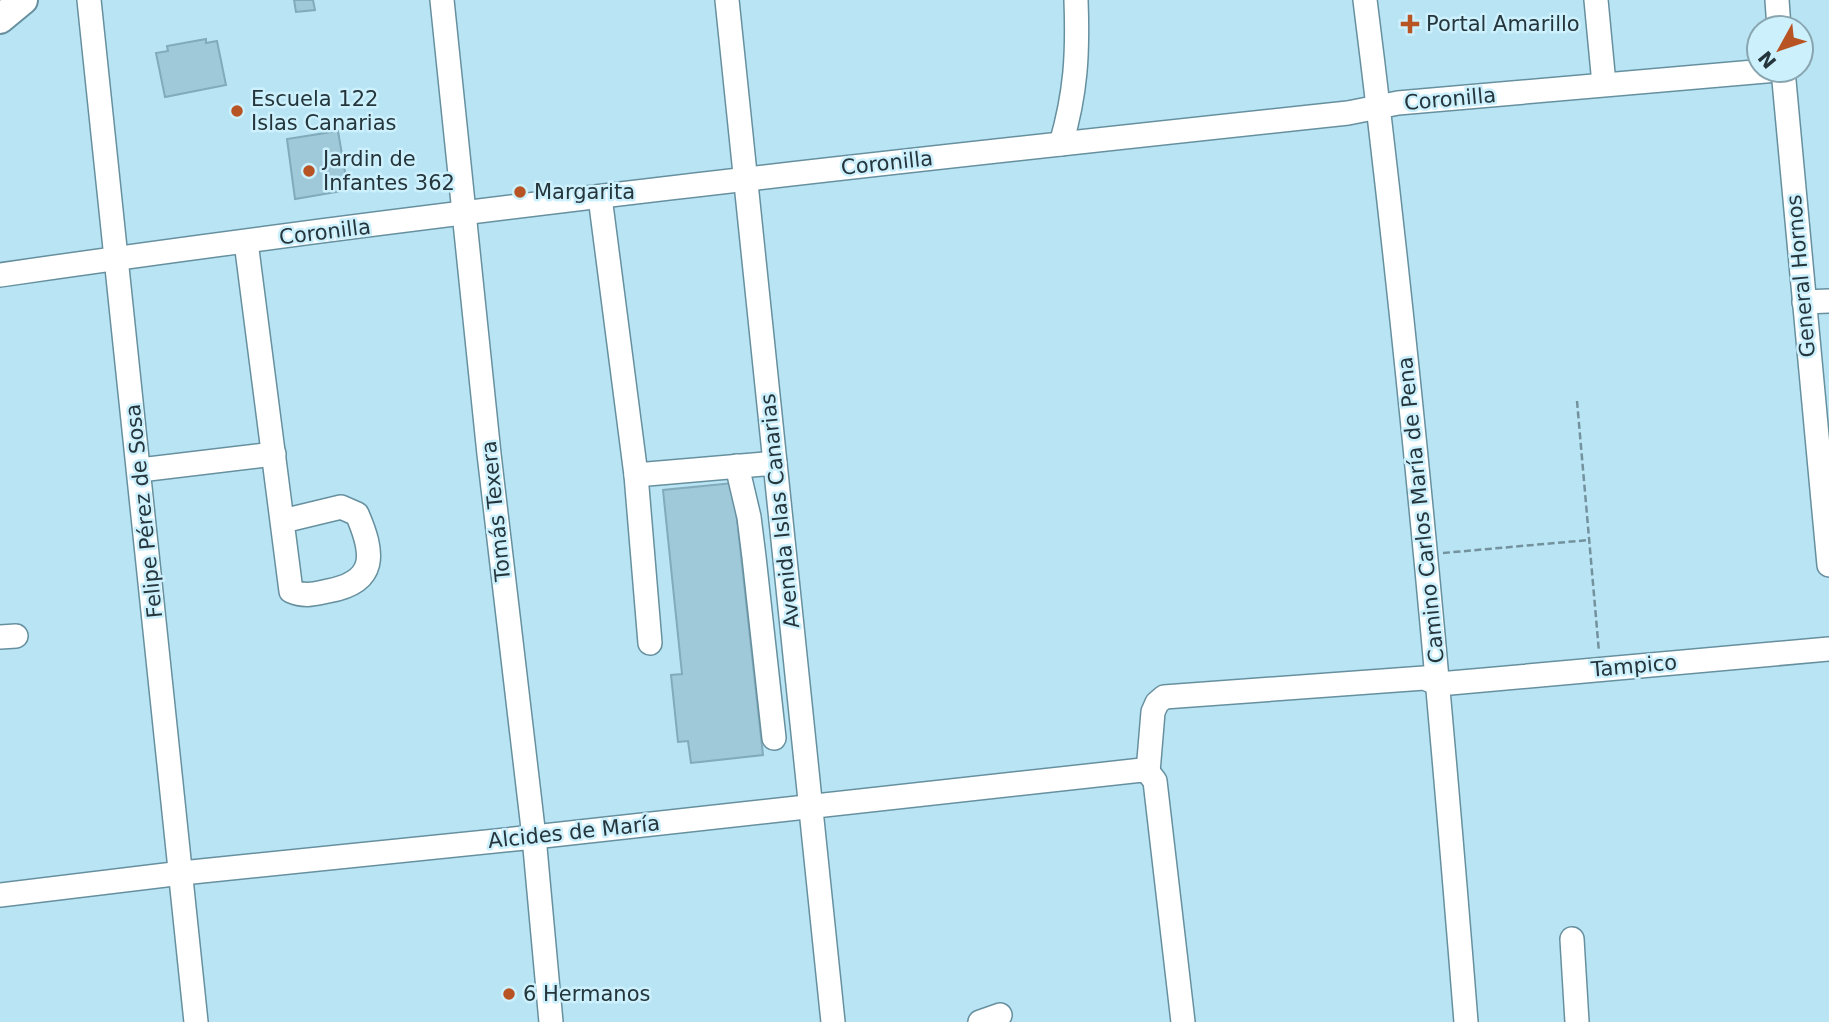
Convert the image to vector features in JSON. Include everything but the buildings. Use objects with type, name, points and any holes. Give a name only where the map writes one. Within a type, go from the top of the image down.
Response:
[{"type":"main road","points":[[0,19],[23,0]]},
{"type":"street","name":"Felipe Pérez de Sosa","points":[[89,0],[196,1022]]},
{"type":"street","name":"Tomás Texera","points":[[442,0],[489,454],[534,837],[551,1022]]},
{"type":"street","name":"Avenida Islas Canarias","points":[[727,0],[833,1022]]},
{"type":"street","points":[[1061,144],[1077,69],[1076,0]]},
{"type":"street","name":"Camino Carlos María de Pena","points":[[1365,0],[1379,107],[1439,684],[1466,1022]]},
{"type":"street","points":[[1596,0],[1604,84]]},
{"type":"street","name":"Coronilla","points":[[0,275],[746,178],[1348,113],[1398,103],[1745,73]]},
{"type":"street","name":"General Hornos","points":[[1784,84],[1829,565]]},
{"type":"street","points":[[600,197],[636,475],[650,643]]},
{"type":"street","points":[[246,242],[291,591],[302,596],[347,588],[362,577],[369,559],[368,538],[358,514],[341,507],[283,521]]},
{"type":"street","points":[[1804,302],[1829,301]]},
{"type":"street","points":[[140,470],[274,454]]},
{"type":"street","points":[[636,475],[775,463]]},
{"type":"street","points":[[737,466],[751,531],[774,738]]},
{"type":"street","name":"Tampico","points":[[1148,772],[1153,712],[1164,697],[1424,678],[1439,684],[1829,649]]},
{"type":"street","name":"Alcides de María","points":[[0,895],[1142,770],[1148,772]]},
{"type":"street","points":[[1148,772],[1156,781],[1183,1022]]},
{"type":"street","points":[[1573,939],[1577,1022]]},
{"type":"path","points":[[1577,401],[1601,670]]},
{"type":"path","points":[[1426,555],[1589,540]]},
{"type":"place","name":"Portal Amarillo","points":[[1410,24]]},
{"type":"place","name":"Escuela 122 Islas Canarias","points":[[237,111]]},
{"type":"place","name":"Jardin de Infantes 362","points":[[309,171]]},
{"type":"place","name":"Margarita","points":[[520,192]]},
{"type":"place","name":"6 Hermanos","points":[[509,994]]}]
